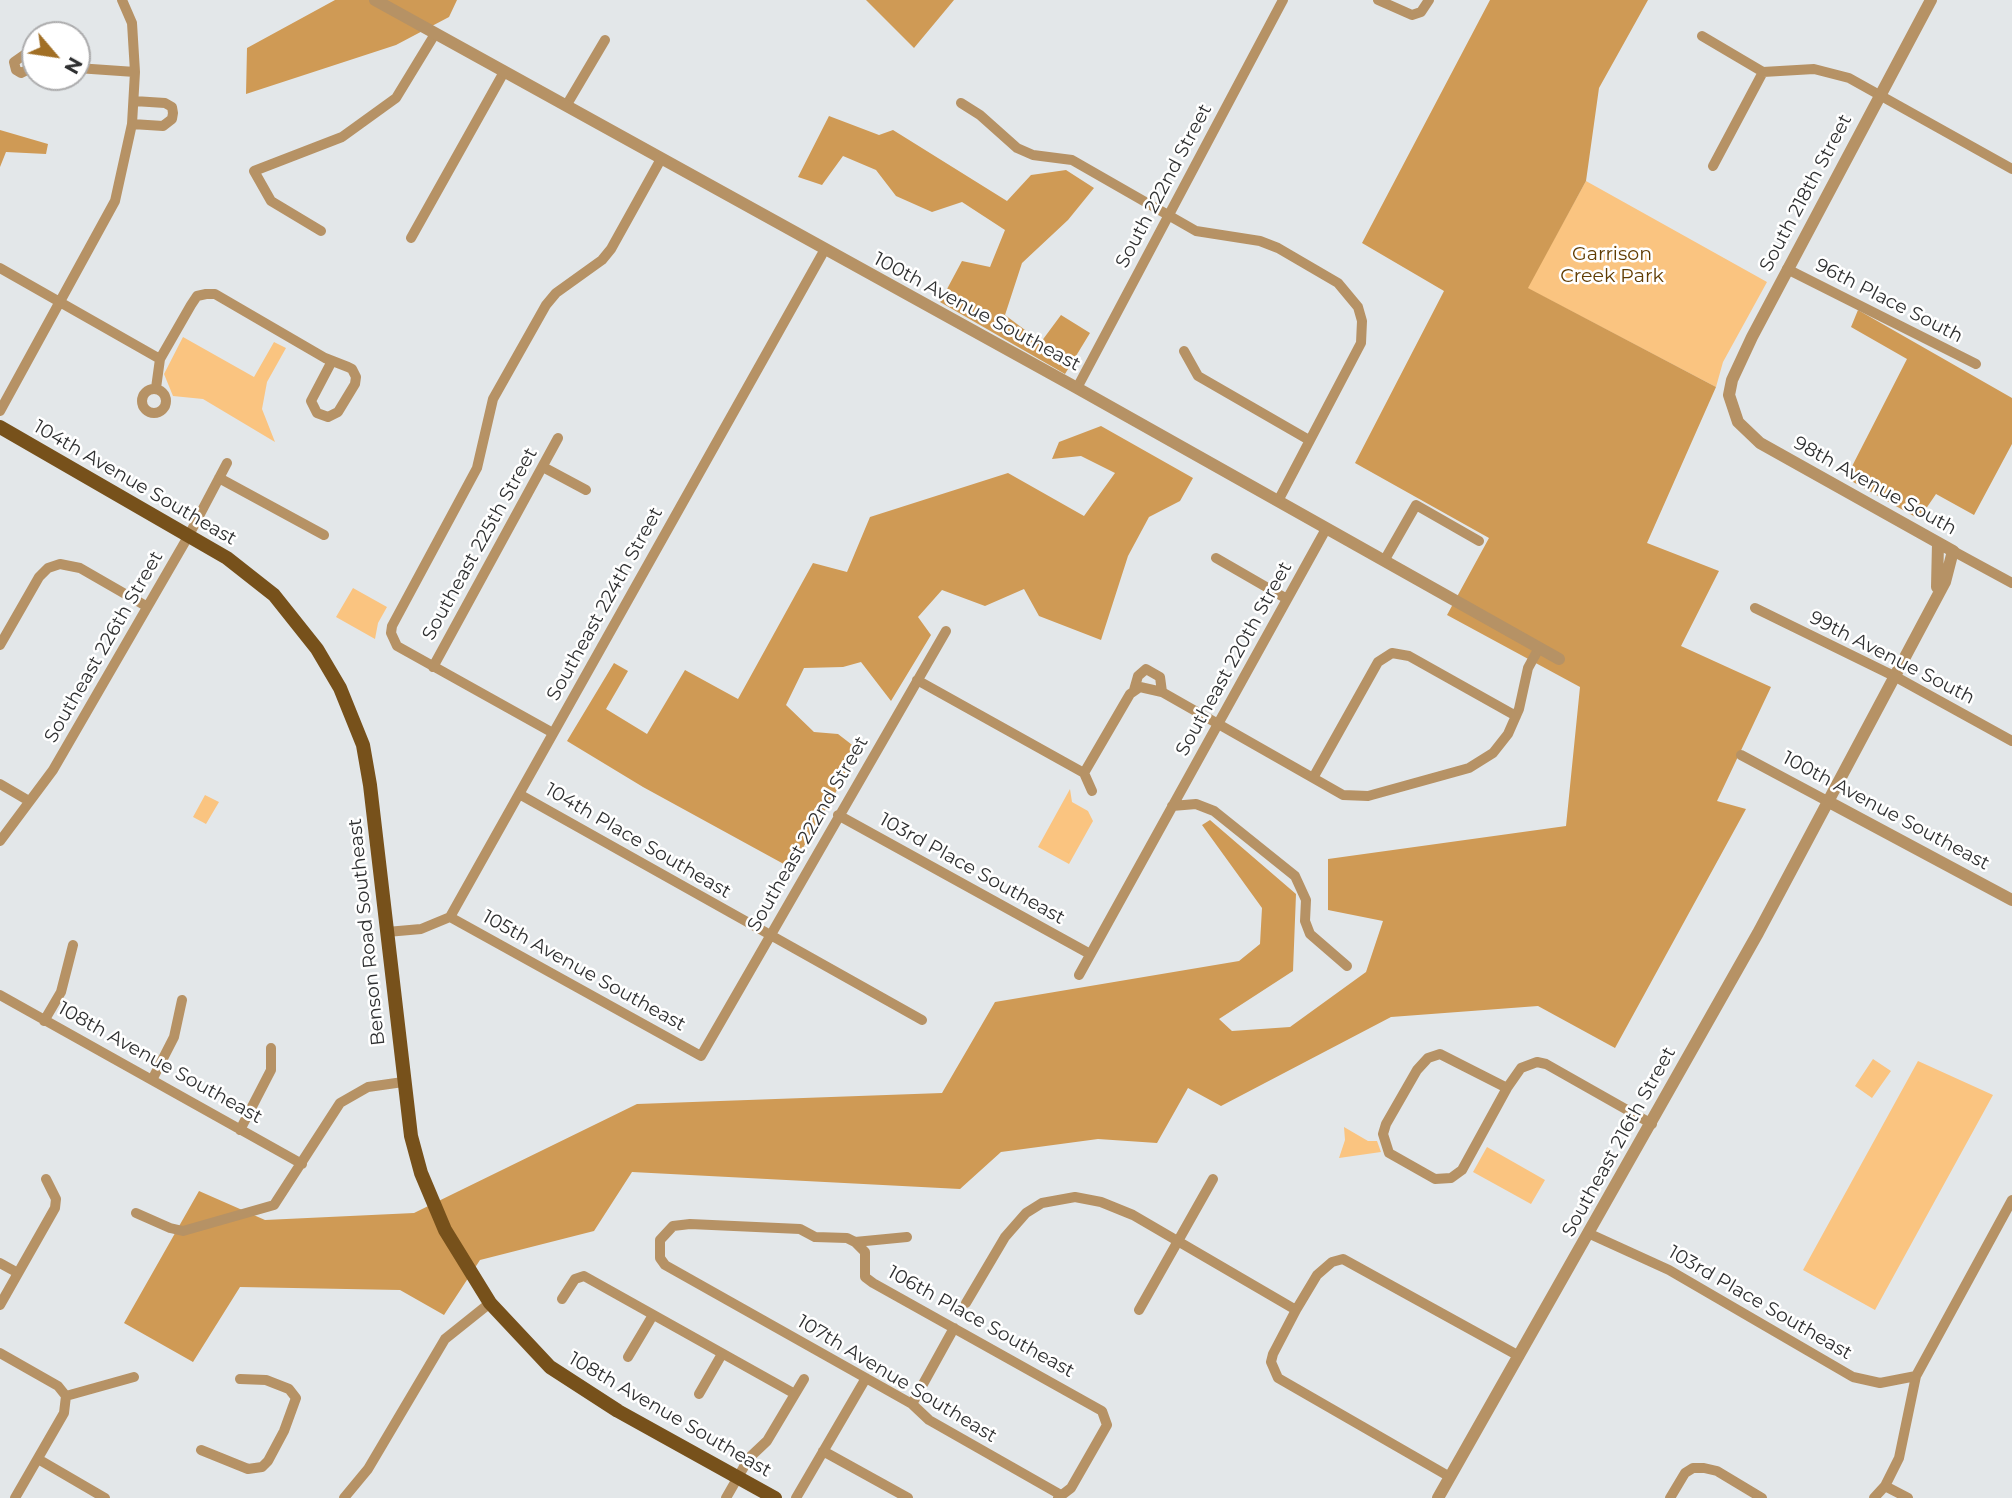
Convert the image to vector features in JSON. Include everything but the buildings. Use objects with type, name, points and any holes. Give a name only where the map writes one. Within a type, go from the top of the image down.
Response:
[{"type":"main road","name":"104th Avenue Southeast","points":[[0,427],[189,535],[250,575]]},
{"type":"main road","name":"Benson Road Southeast","points":[[250,575],[294,618],[330,668],[363,745],[370,785],[403,1083],[415,1155],[445,1230],[490,1303]]},
{"type":"main road","name":"108th Avenue Southeast","points":[[490,1303],[550,1367],[618,1411],[775,1498]]},
{"type":"street","points":[[0,411],[115,201],[132,124],[134,101],[132,23],[122,0]]},
{"type":"street","name":"100th Avenue Southeast","points":[[375,0],[824,251],[1077,388],[1559,659]]},
{"type":"street","name":"South 222nd Street","points":[[1077,388],[1283,0]]},
{"type":"street","points":[[1378,0],[1406,14],[1416,15],[1429,0]]},
{"type":"street","name":"South 218th Street","points":[[1732,408],[1732,380],[1787,269],[1931,0]]},
{"type":"street","points":[[321,231],[271,201],[254,172],[342,137],[396,98],[435,34]]},
{"type":"street","points":[[1702,36],[1763,72],[1830,71],[1880,94],[2012,169]]},
{"type":"street","points":[[566,106],[605,40]]},
{"type":"street","points":[[91,69],[135,72]]},
{"type":"street","points":[[411,238],[504,72]]},
{"type":"street","points":[[1713,166],[1763,72]]},
{"type":"street","points":[[132,124],[163,126],[172,119],[173,113],[172,107],[165,103],[134,101]]},
{"type":"street","points":[[961,103],[1017,148],[1033,155],[1072,160],[1167,216],[1203,233],[1260,241],[1338,283],[1359,307],[1362,321],[1361,343],[1278,501]]},
{"type":"street","points":[[553,733],[397,646],[391,633],[393,620],[477,468],[491,405],[546,305],[556,293],[602,260],[611,249],[661,159]]},
{"type":"street","name":"Southeast 224th Street","points":[[450,917],[824,251]]},
{"type":"street","points":[[0,268],[160,359]]},
{"type":"street","name":"96th Place South","points":[[1787,269],[1976,364]]},
{"type":"street","points":[[156,388],[160,359],[197,296],[206,294],[215,295],[332,361],[352,369],[356,377],[338,412],[328,416],[317,413],[311,401],[332,361]]},
{"type":"street","points":[[1184,351],[1198,376],[1309,440]]},
{"type":"street","name":"98th Avenue South","points":[[1732,408],[1744,428],[1759,443],[2012,583]]},
{"type":"street","name":"Southeast 225th Street","points":[[433,667],[558,438]]},
{"type":"street","name":"Southeast 226th Street","points":[[0,841],[54,770],[189,535],[227,463]]},
{"type":"street","points":[[542,467],[586,491]]},
{"type":"street","points":[[219,478],[324,535]]},
{"type":"street","points":[[1384,561],[1416,505],[1479,541]]},
{"type":"street","name":"Southeast 220th Street","points":[[1079,975],[1326,529]]},
{"type":"street","points":[[1926,621],[1938,583],[1938,543]]},
{"type":"street","points":[[1926,621],[1945,582],[1953,551]]},
{"type":"street","points":[[1216,558],[1287,599]]},
{"type":"street","points":[[0,645],[39,577],[48,568],[60,564],[80,568],[146,606]]},
{"type":"street","name":"99th Avenue South","points":[[1755,608],[1896,677],[2012,741]]},
{"type":"street","name":"Southeast 216th Street","points":[[1438,1498],[1652,1124],[1926,621]]},
{"type":"street","name":"Southeast 222nd Street","points":[[701,1056],[946,631]]},
{"type":"street","points":[[1134,690],[1145,687],[1162,692],[1343,795],[1357,797],[1477,765],[1500,744],[1516,716],[1528,668],[1539,648]]},
{"type":"street","points":[[1313,778],[1384,656],[1400,653],[1409,656],[1516,716]]},
{"type":"street","points":[[1084,773],[1134,690],[1138,676],[1146,669],[1160,677],[1162,692]]},
{"type":"street","points":[[917,680],[1084,773],[1092,792]]},
{"type":"street","name":"100th Avenue Southeast","points":[[1741,755],[2012,900]]},
{"type":"street","points":[[0,784],[29,801]]},
{"type":"street","name":"104th Place Southeast","points":[[520,794],[922,1020]]},
{"type":"street","points":[[1172,806],[1196,804],[1214,811],[1295,876],[1306,900],[1305,921],[1310,934],[1347,966]]},
{"type":"street","name":"103rd Place Southeast","points":[[838,815],[1090,954]]},
{"type":"street","points":[[387,932],[421,929],[450,917]]},
{"type":"street","name":"105th Avenue Southeast","points":[[450,917],[701,1056]]},
{"type":"street","points":[[44,1021],[61,992],[73,945]]},
{"type":"street","name":"108th Avenue Southeast","points":[[0,995],[302,1164]]},
{"type":"street","points":[[152,1080],[174,1037],[182,1000]]},
{"type":"street","points":[[240,1130],[271,1070],[271,1048]]},
{"type":"street","points":[[1507,1088],[1445,1056],[1434,1055],[1417,1070],[1383,1130],[1388,1153],[1435,1179],[1451,1178],[1462,1170],[1507,1088],[1521,1068],[1537,1062],[1652,1124]]},
{"type":"street","points":[[136,1213],[183,1231],[265,1209],[282,1196],[331,1115],[347,1097],[368,1087],[403,1083]]},
{"type":"street","points":[[0,1305],[55,1208],[56,1199],[46,1179]]},
{"type":"street","points":[[1139,1310],[1213,1179]]},
{"type":"street","points":[[966,1303],[1005,1237],[1026,1213],[1042,1203],[1075,1198],[1116,1207],[1296,1310]]},
{"type":"street","points":[[1874,1498],[1885,1486],[1899,1458],[1916,1376],[2012,1200]]},
{"type":"street","name":"107th Avenue Southeast","points":[[855,1242],[847,1238],[815,1237],[800,1229],[690,1224],[673,1226],[660,1240],[660,1258],[665,1265],[912,1404],[929,1420],[1059,1496]]},
{"type":"street","name":"103rd Place Southeast","points":[[1590,1234],[1669,1270],[1853,1377],[1880,1383],[1916,1376]]},
{"type":"street","points":[[855,1242],[907,1237]]},
{"type":"street","name":"106th Place Southeast","points":[[855,1242],[865,1252],[865,1277],[1095,1404],[1107,1417],[1107,1425],[1071,1488],[1059,1496]]},
{"type":"street","points":[[1450,1477],[1286,1385],[1272,1370],[1273,1354],[1296,1310],[1317,1275],[1332,1262],[1343,1259],[1353,1262],[1519,1356]]},
{"type":"street","points":[[0,1263],[18,1273]]},
{"type":"street","points":[[562,1299],[575,1279],[584,1276],[795,1394]]},
{"type":"street","points":[[344,1498],[368,1469],[437,1350],[456,1328],[490,1303]]},
{"type":"street","points":[[628,1357],[653,1315]]},
{"type":"street","points":[[912,1404],[954,1328]]},
{"type":"street","points":[[0,1353],[58,1387],[66,1396],[64,1413],[15,1498]]},
{"type":"street","points":[[699,1394],[722,1354]]},
{"type":"street","points":[[66,1396],[134,1377]]},
{"type":"street","points":[[796,1498],[866,1378]]},
{"type":"street","points":[[726,1498],[749,1458],[767,1441],[804,1379]]},
{"type":"street","points":[[201,1450],[254,1470],[262,1467],[274,1451],[295,1406],[294,1392],[266,1380],[240,1380]]},
{"type":"street","points":[[823,1451],[908,1498]]},
{"type":"street","points":[[38,1459],[106,1498]]},
{"type":"street","points":[[1670,1498],[1685,1473],[1693,1468],[1717,1471],[1762,1498]]},
{"type":"street","points":[[1885,1486],[1908,1498]]},
{"type":"green space","name":"Garrison Creek Park","points":[[1586,181],[1767,282],[1723,362],[1716,387],[1527,288]]},
{"type":"green space","points":[[183,337],[254,377],[274,342],[286,348],[267,382],[262,409],[275,442],[203,399],[173,396],[164,374]]},
{"type":"green space","points":[[353,588],[387,607],[378,623],[375,639],[336,617]]},
{"type":"green space","points":[[1070,789],[1072,802],[1088,811],[1093,821],[1069,864],[1038,847]]},
{"type":"green space","points":[[205,795],[219,802],[206,824],[193,817]]},
{"type":"green space","points":[[1873,1059],[1891,1071],[1872,1098],[1855,1086]]},
{"type":"green space","points":[[1918,1061],[1993,1095],[1875,1310],[1803,1270]]},
{"type":"green space","points":[[1344,1127],[1368,1141],[1377,1141],[1381,1152],[1339,1158],[1345,1140]]},
{"type":"green space","points":[[1487,1147],[1545,1180],[1531,1204],[1473,1172]]},
{"type":"shaded area","points":[[335,0],[457,0],[449,17],[396,45],[246,94],[247,48]]},
{"type":"shaded area","points":[[866,0],[954,0],[914,48]]},
{"type":"shaded area","points":[[1490,0],[1648,0],[1599,88],[1586,181],[1528,288],[1716,387],[1647,543],[1719,571],[1681,646],[1771,687],[1717,801],[1746,809],[1615,1048],[1538,1006],[1391,1017],[1221,1106],[1188,1088],[1157,1143],[1098,1139],[1001,1152],[960,1189],[632,1172],[594,1231],[480,1260],[444,1315],[400,1290],[240,1287],[193,1362],[124,1323],[199,1191],[265,1220],[414,1213],[637,1104],[942,1093],[995,1002],[1239,961],[1260,944],[1262,908],[1202,825],[1210,820],[1296,894],[1293,971],[1219,1019],[1232,1031],[1290,1027],[1366,972],[1383,921],[1328,910],[1328,859],[1566,826],[1580,687],[1447,615],[1489,538],[1355,463],[1444,291],[1362,243]]},
{"type":"shaded area","points":[[829,116],[879,135],[893,130],[1007,201],[1031,175],[1066,170],[1094,188],[1068,220],[1022,263],[1005,315],[1041,342],[1061,315],[1090,333],[1065,374],[940,302],[962,261],[990,267],[1005,230],[962,202],[932,212],[896,196],[876,170],[843,156],[822,185],[798,177]]},
{"type":"shaded area","points":[[0,130],[48,144],[46,154],[6,152],[0,167]]},
{"type":"shaded area","points":[[1858,310],[2012,398],[2012,444],[1974,515],[1936,494],[1919,519],[1846,478],[1907,359],[1851,327]]},
{"type":"shaded area","points":[[1101,426],[1193,478],[1180,501],[1149,517],[1128,556],[1101,640],[1039,616],[1024,589],[985,606],[942,590],[918,617],[931,635],[891,701],[861,662],[843,667],[804,668],[786,705],[814,732],[838,734],[860,751],[791,868],[643,787],[567,741],[614,663],[628,671],[606,709],[647,734],[685,670],[738,699],[813,563],[847,572],[870,517],[1008,473],[1084,516],[1115,473],[1081,456],[1052,459],[1059,442]]}]
